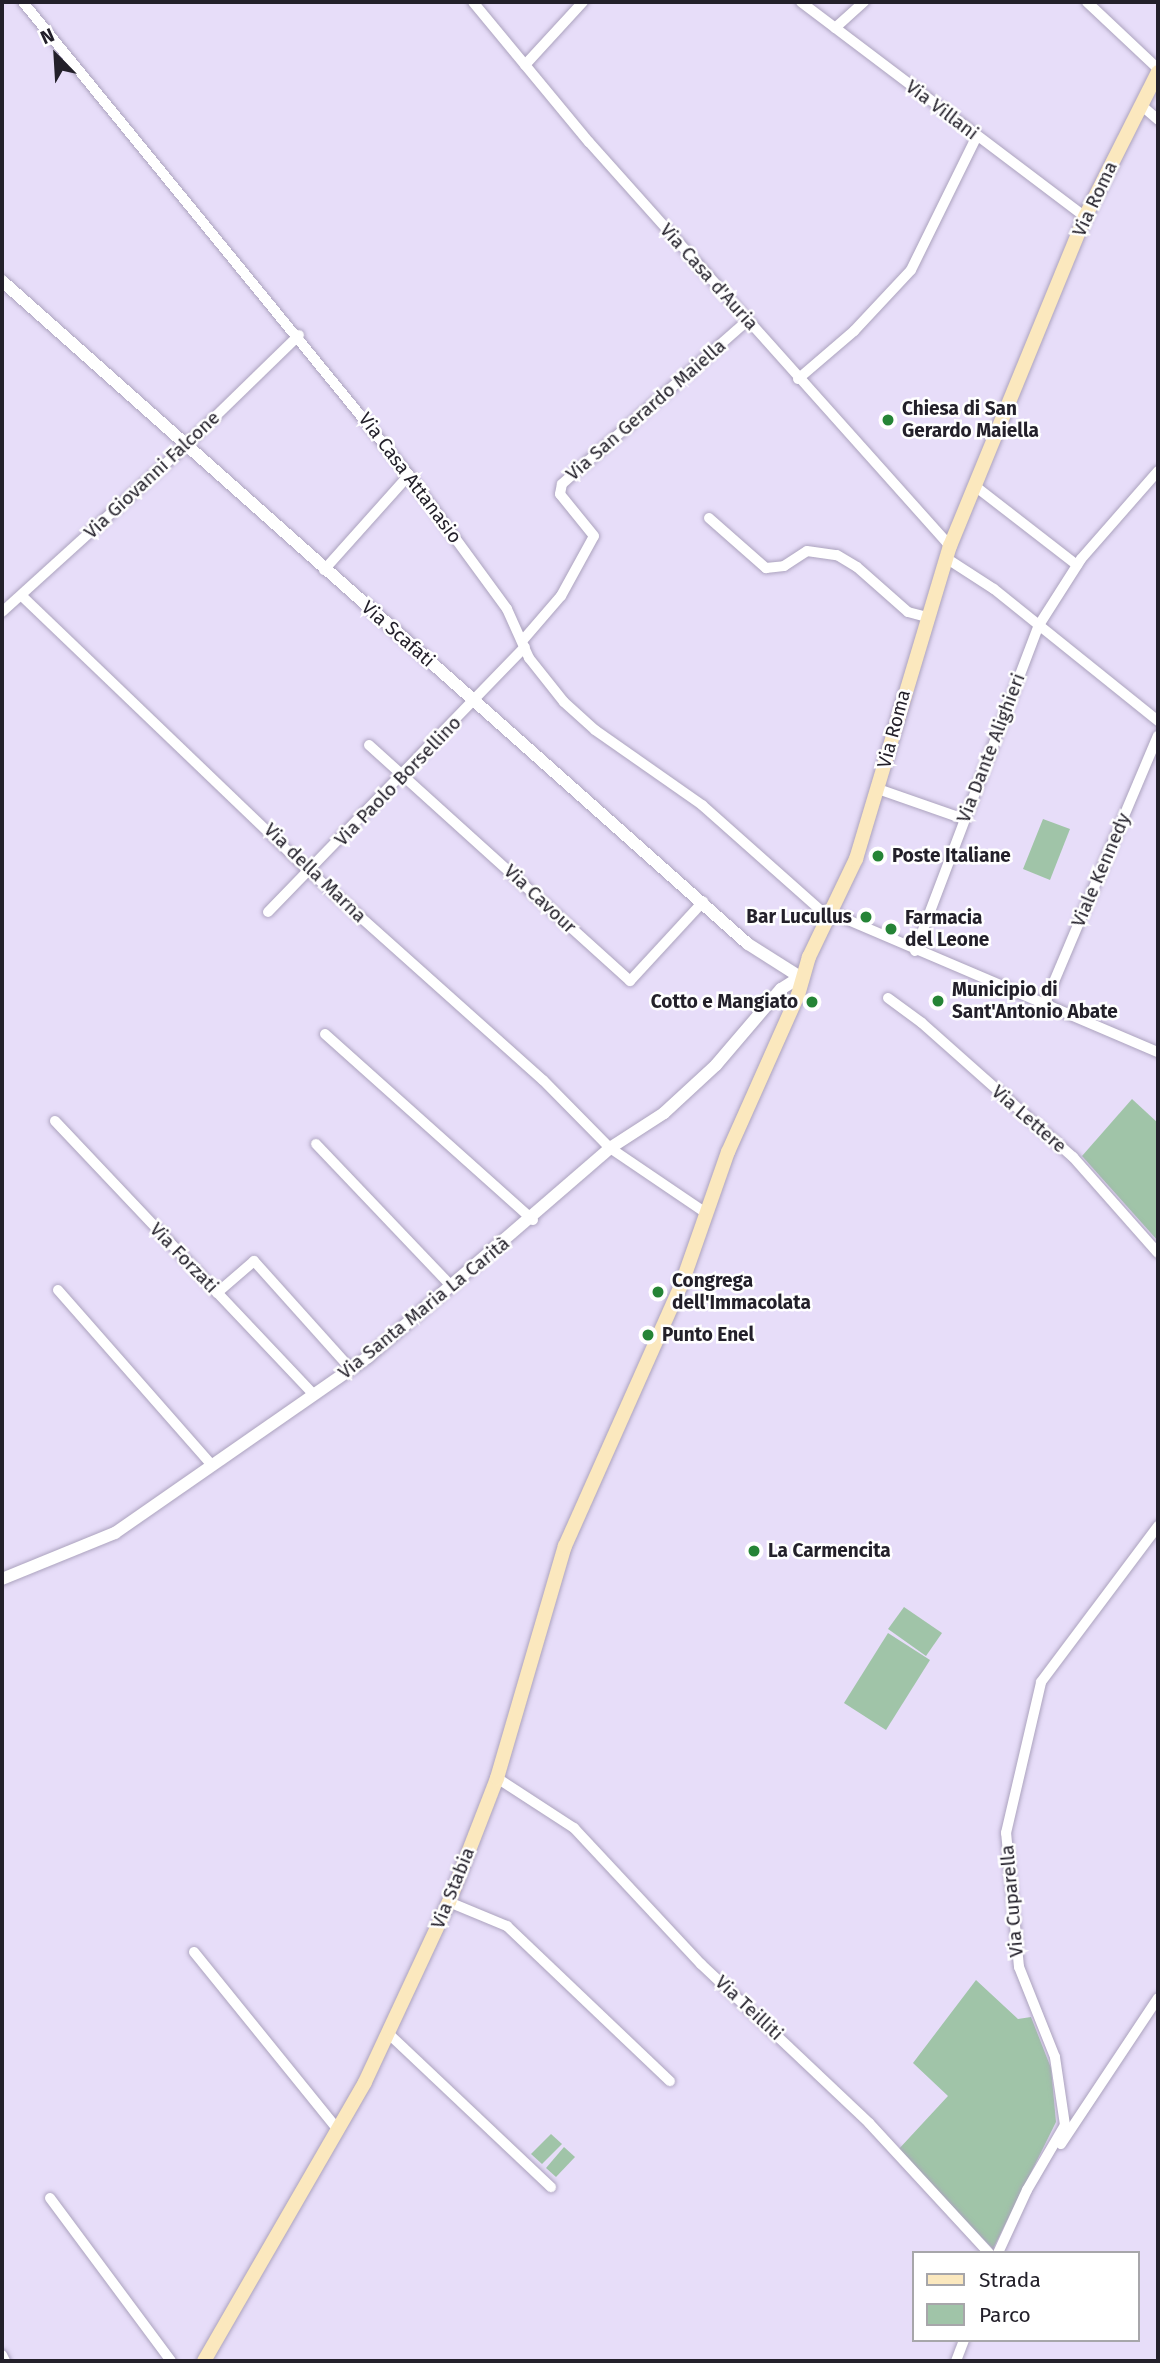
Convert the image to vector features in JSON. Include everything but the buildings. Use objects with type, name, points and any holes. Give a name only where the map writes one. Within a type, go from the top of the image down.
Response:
[{"type":"main road","name":"Via Roma","points":[[636,1387],[682,1283],[727,1152],[798,995],[800,977],[856,859],[948,552],[1085,217],[1158,71]]},
{"type":"main road","name":"Via Stabia","points":[[204,2361],[340,2131],[449,1902],[497,1778],[565,1546],[636,1387]]},
{"type":"street","name":"Via Casa Attanasio","points":[[23,2],[209,233],[299,335],[410,475],[508,609],[544,680],[584,720],[702,805],[827,916]]},
{"type":"street","name":"Via Casa d'Auria","points":[[473,2],[948,552],[1158,721]]},
{"type":"street","points":[[525,65],[583,2]]},
{"type":"street","name":"Via Villani","points":[[801,2],[1085,217]]},
{"type":"street","points":[[835,28],[864,2]]},
{"type":"street","points":[[1087,2],[1158,71]]},
{"type":"street","points":[[1141,106],[1158,120]]},
{"type":"street","points":[[799,379],[905,278],[977,136]]},
{"type":"street","name":"Via Scafati","points":[[2,281],[324,570],[748,944],[800,977]]},
{"type":"street","name":"Via San Gerardo Maiella","points":[[524,644],[561,596],[594,536],[560,494],[562,484],[748,320]]},
{"type":"street","name":"Via Giovanni Falcone","points":[[2,612],[185,446],[299,335]]},
{"type":"street","name":"Via Dante Alighieri","points":[[915,951],[1039,625],[1077,565],[1158,471]]},
{"type":"street","points":[[324,570],[410,475]]},
{"type":"street","points":[[975,486],[1077,565]]},
{"type":"street","points":[[709,518],[766,569],[785,566],[807,551],[837,555],[908,612],[927,617]]},
{"type":"street","name":"Via della Marna","points":[[22,596],[270,828],[309,872],[543,1080],[610,1148],[706,1213]]},
{"type":"street","name":"Via Paolo Borsellino","points":[[268,912],[475,701],[524,644]]},
{"type":"street","name":"Viale Kennedy","points":[[1045,1003],[1158,736]]},
{"type":"street","name":"Via Cavour","points":[[369,745],[630,981],[703,902]]},
{"type":"street","points":[[878,789],[964,819]]},
{"type":"street","points":[[827,916],[841,917],[915,951],[1158,1052]]},
{"type":"street","name":"Via Santa Maria La Carità","points":[[2,1579],[115,1533],[351,1369],[533,1220],[610,1148],[664,1113],[716,1065],[781,989],[800,977]]},
{"type":"street","name":"Via Lettere","points":[[888,998],[922,1023],[1073,1157],[1158,1253]]},
{"type":"street","points":[[325,1034],[533,1220]]},
{"type":"street","name":"Via Forzati","points":[[55,1121],[314,1395]]},
{"type":"street","points":[[316,1144],[452,1287]]},
{"type":"street","points":[[217,1293],[254,1261],[351,1369]]},
{"type":"street","points":[[58,1290],[212,1465]]},
{"type":"street","name":"Via Cuparella","points":[[999,2251],[1065,2125],[1055,2057],[1019,1967],[1006,1833],[1041,1682],[1158,1526]]},
{"type":"street","name":"Via Teilliti","points":[[497,1778],[574,1828],[701,1965],[869,2123],[987,2251]]},
{"type":"street","points":[[449,1902],[507,1926],[670,2081]]},
{"type":"street","points":[[194,1952],[340,2131]]},
{"type":"street","points":[[1050,2153],[1061,2144],[1158,1997]]},
{"type":"street","points":[[388,2034],[551,2187]]},
{"type":"street","points":[[50,2198],[171,2361]]},
{"type":"street","points":[[955,2360],[963,2342]]},
{"type":"street","points":[[2,2355],[5,2361]]},
{"type":"green space","points":[[1043,819],[1070,829],[1050,880],[1023,869]]},
{"type":"green space","points":[[1132,1099],[1158,1123],[1158,1241],[1082,1156]]},
{"type":"green space","points":[[904,1607],[942,1633],[926,1656],[888,1629]]},
{"type":"green space","points":[[888,1633],[930,1660],[886,1730],[844,1703]]},
{"type":"green space","points":[[976,1980],[1018,2019],[1031,2017],[1051,2068],[1056,2122],[993,2249],[897,2151],[948,2096],[913,2063]]},
{"type":"green space","points":[[551,2134],[562,2144],[542,2164],[531,2154]]},
{"type":"green space","points":[[564,2147],[575,2157],[556,2177],[546,2168]]},
{"type":"place","name":"Chiesa di San Gerardo Maiella","points":[[888,420]]},
{"type":"place","name":"Poste Italiane","points":[[878,856]]},
{"type":"place","name":"Bar Lucullus","points":[[866,917]]},
{"type":"place","name":"Farmacia del Leone","points":[[891,929]]},
{"type":"place","name":"Municipio di Sant'Antonio Abate","points":[[938,1001]]},
{"type":"place","name":"Cotto e Mangiato","points":[[812,1002]]},
{"type":"place","name":"Congrega dell'Immacolata","points":[[658,1292]]},
{"type":"place","name":"Punto Enel","points":[[648,1335]]},
{"type":"place","name":"La Carmencita","points":[[754,1551]]}]
